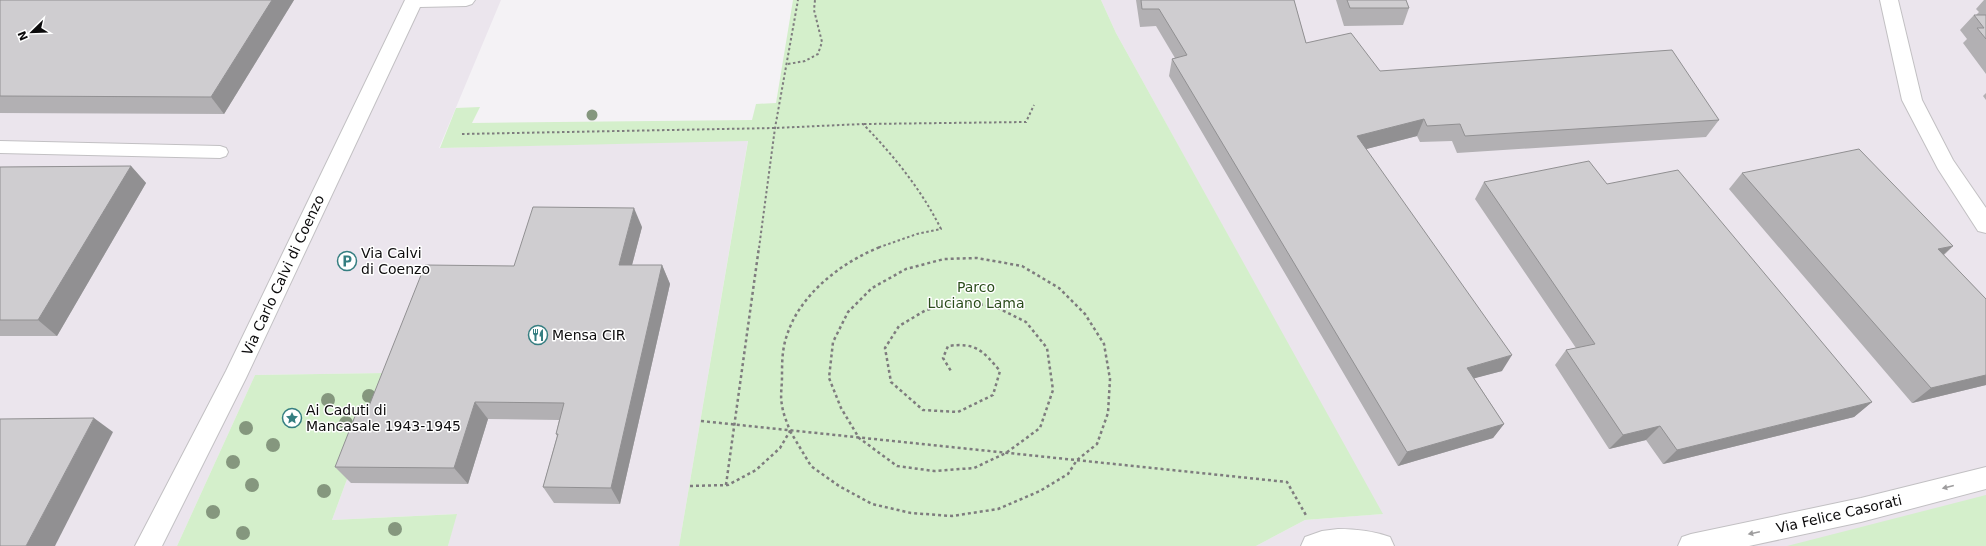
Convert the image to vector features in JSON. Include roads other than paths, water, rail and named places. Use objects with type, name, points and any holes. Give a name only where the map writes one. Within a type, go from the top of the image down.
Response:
[{"type":"street","name":"Via Carlo Calvi di Coenzo","points":[[148,546],[234,378],[414,1],[466,0]]},
{"type":"street","points":[[1889,0],[1912,100],[1945,164],[1986,225]]},
{"type":"street","name":"Via Felice Casorati","points":[[1691,546],[1860,510],[1986,478]]},
{"type":"street","points":[[1314,546],[1325,542],[1371,543],[1381,546]]},
{"type":"lane","points":[[0,148],[220,152]]},
{"type":"place","name":"Via Calvi di Coenzo","points":[[347,261]]},
{"type":"place","name":"Mensa CIR","points":[[538,335]]},
{"type":"place","name":"Ai Caduti di Mancasale 1943-1945","points":[[292,418]]},
{"type":"park label","name":"Parco Luciano Lama","points":[[976,296]]}]
